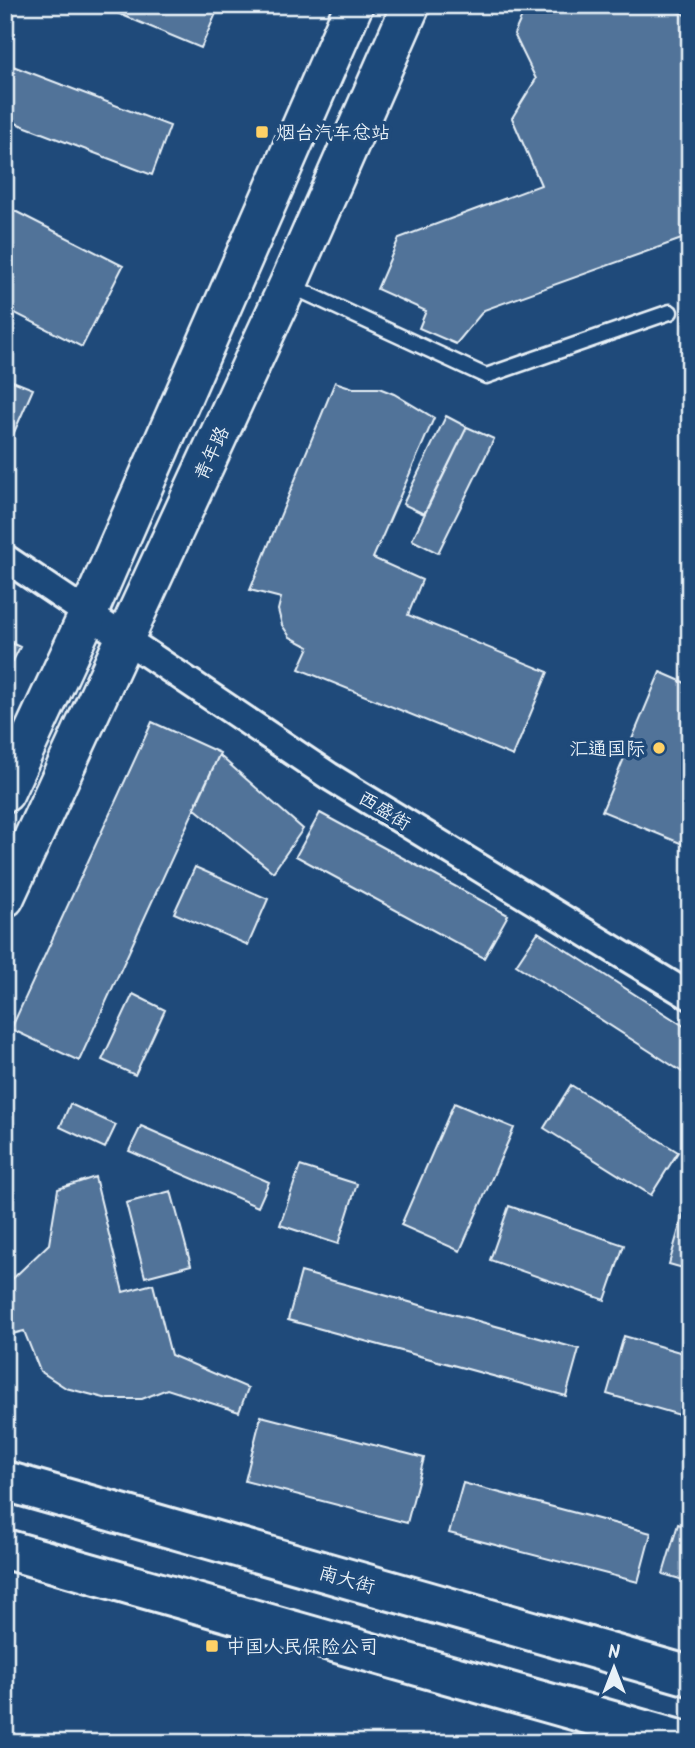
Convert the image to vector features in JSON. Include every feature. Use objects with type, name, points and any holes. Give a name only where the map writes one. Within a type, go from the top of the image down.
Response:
[{"type":"main road","points":[[5,793],[88,614],[354,5]]},
{"type":"main road","name":"青年路","points":[[5,898],[288,285],[411,5]]},
{"type":"main road","name":"南大街","points":[[5,1481],[690,1676]]},
{"type":"main road","points":[[5,1549],[690,1743]]},
{"type":"street","name":"西盛街","points":[[5,558],[329,776],[690,996]]},
{"type":"lane","points":[[288,285],[486,376],[670,312]]},
{"type":"building","points":[[98,5],[204,5],[217,11],[201,48]]},
{"type":"building","points":[[527,5],[662,5],[690,17],[690,236],[484,310],[456,344],[419,328],[426,311],[377,289],[399,238],[541,185],[512,118],[536,79],[514,34]]},
{"type":"building","points":[[5,63],[170,126],[152,175],[5,119]]},
{"type":"building","points":[[5,206],[123,266],[82,347],[5,308]]},
{"type":"building","points":[[5,378],[33,389],[5,453]]},
{"type":"building","points":[[335,382],[353,388],[379,388],[434,418],[373,558],[422,580],[408,615],[548,672],[513,756],[299,669],[309,647],[290,637],[282,625],[278,610],[281,598],[250,590]]},
{"type":"building","points":[[446,416],[467,427],[424,514],[403,504]]},
{"type":"building","points":[[467,427],[494,439],[438,553],[412,540]]},
{"type":"building","points":[[5,640],[20,647],[5,677]]},
{"type":"building","name":"汇通国际","points":[[660,672],[690,685],[690,847],[602,811]]},
{"type":"building","points":[[152,722],[220,753],[79,1061],[11,1029]]},
{"type":"building","points":[[219,755],[303,829],[273,872],[194,808]]},
{"type":"building","points":[[320,813],[508,915],[484,958],[296,856]]},
{"type":"building","points":[[195,867],[268,899],[248,945],[174,913]]},
{"type":"building","points":[[538,932],[690,1030],[690,1077],[516,965]]},
{"type":"building","points":[[133,994],[165,1010],[135,1075],[102,1060]]},
{"type":"building","points":[[571,1085],[678,1152],[651,1195],[544,1128]]},
{"type":"building","points":[[454,1103],[514,1128],[460,1251],[401,1225]]},
{"type":"building","points":[[70,1104],[116,1125],[105,1148],[60,1127]]},
{"type":"building","points":[[141,1126],[269,1182],[258,1207],[129,1151]]},
{"type":"building","points":[[300,1166],[357,1184],[338,1244],[280,1225]]},
{"type":"building","points":[[95,1177],[123,1292],[153,1284],[171,1355],[248,1388],[239,1412],[167,1389],[142,1399],[108,1399],[66,1388],[40,1371],[24,1331],[5,1336],[5,1286],[49,1244],[58,1189]]},
{"type":"building","points":[[171,1191],[191,1265],[145,1277],[126,1203]]},
{"type":"building","points":[[509,1206],[624,1245],[605,1300],[490,1260]]},
{"type":"building","points":[[685,1208],[690,1209],[690,1270],[669,1264]]},
{"type":"building","points":[[301,1272],[579,1349],[566,1396],[288,1320]]},
{"type":"building","points":[[624,1336],[690,1355],[690,1418],[607,1394]]},
{"type":"building","points":[[261,1416],[424,1458],[407,1523],[245,1481]]},
{"type":"building","points":[[463,1483],[651,1533],[638,1582],[449,1533]]},
{"type":"building","points":[[678,1524],[690,1528],[690,1582],[663,1574]]},
{"type":"place","name":"烟台汽车总站","points":[[262,132]]},
{"type":"place","name":"汇通国际","points":[[659,748]]},
{"type":"place","name":"中国人民保险公司","points":[[212,1646]]}]
